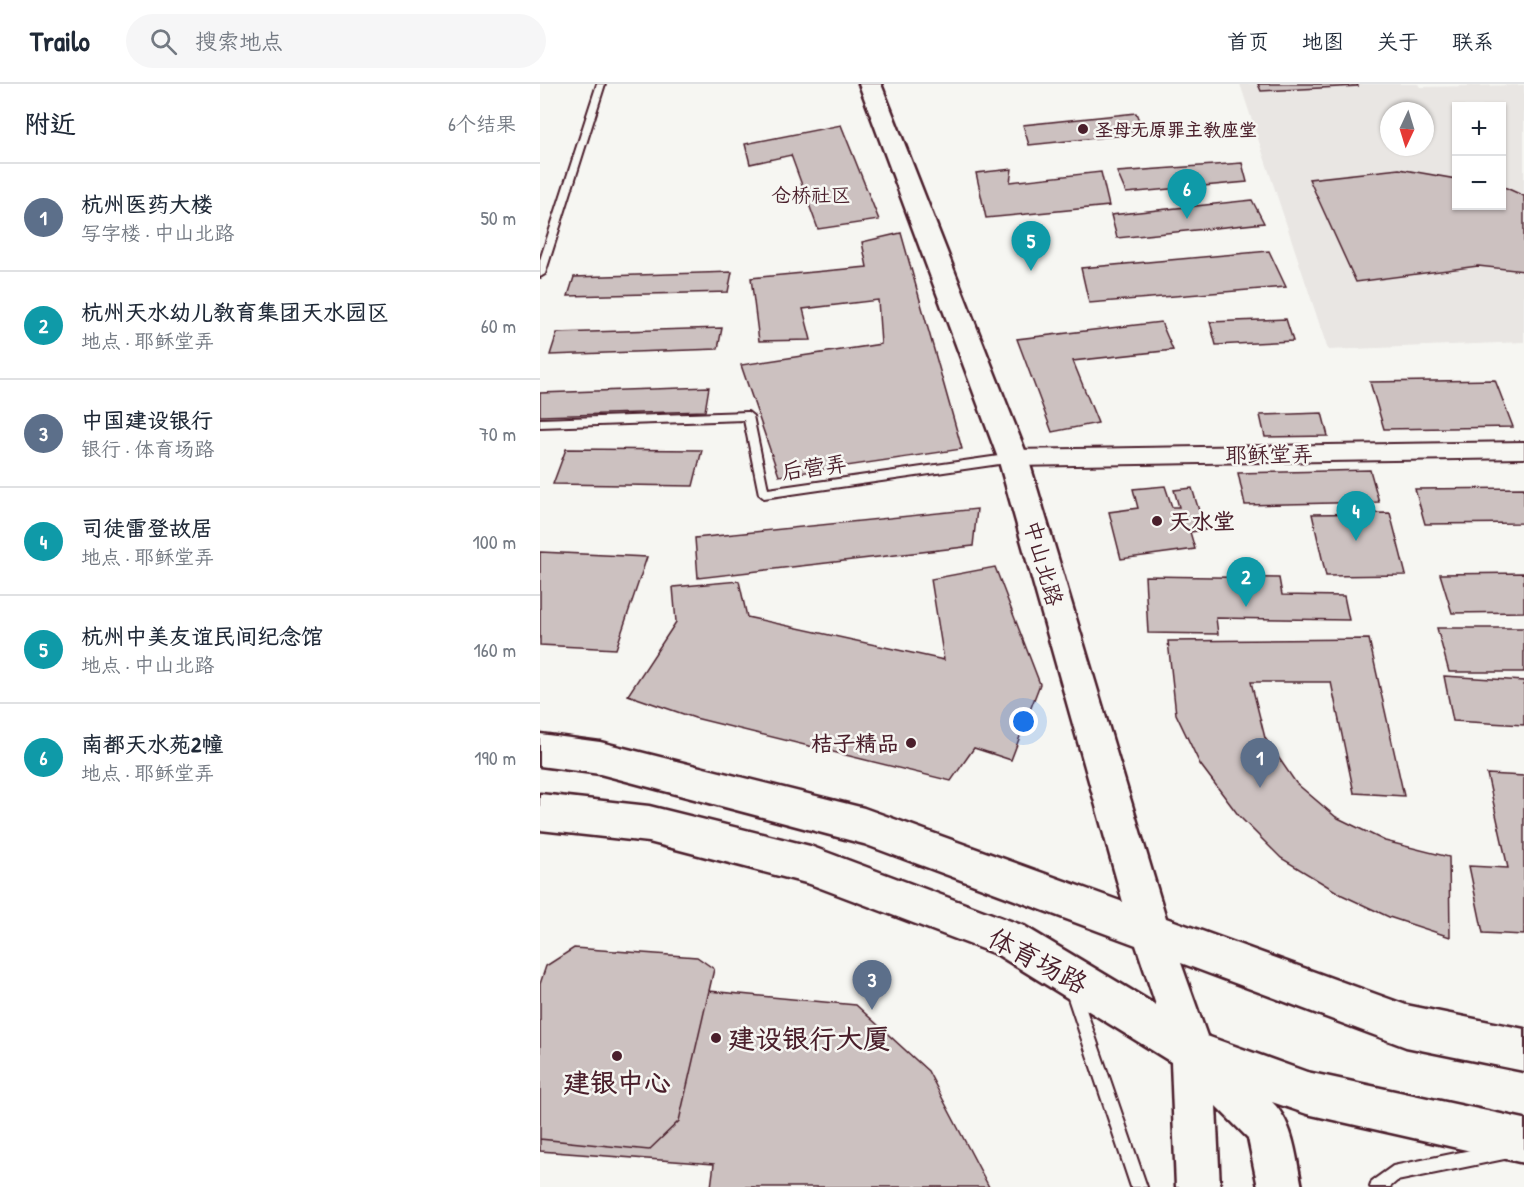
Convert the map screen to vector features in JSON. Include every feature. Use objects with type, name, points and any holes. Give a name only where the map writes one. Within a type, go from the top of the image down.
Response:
[{"type":"main road","name":"中山北路","points":[[870,84],[1013,458],[1151,933],[1192,1051],[1198,1187]]},
{"type":"main road","points":[[540,750],[600,758],[864,826],[1406,1026],[1524,1050]]},
{"type":"main road","name":"体育场路","points":[[540,812],[649,824],[810,865],[1010,940],[1192,1051],[1307,1093],[1524,1141]]},
{"type":"main road","name":"中山北路","points":[[1192,1051],[1268,1127],[1280,1187]]},
{"type":"street","name":"耶稣堂弄","points":[[1013,458],[1524,450]]},
{"type":"lane","points":[[540,274],[601,84]]},
{"type":"lane","name":"后营弄","points":[[540,423],[748,416],[764,494],[1013,458]]},
{"type":"lane","points":[[1067,974],[1139,1187]]},
{"type":"lane","points":[[1378,1187],[1393,1174],[1524,1147]]},
{"type":"shaded area","points":[[1240,84],[1418,84],[1420,87],[1524,85],[1524,342],[1328,350]]},
{"type":"building","points":[[1258,84],[1357,84],[1358,86],[1261,91]]},
{"type":"building","name":"圣母无原罪主教座堂","points":[[1136,113],[1144,133],[1029,145],[1023,125]]},
{"type":"building","points":[[841,125],[879,220],[818,229],[791,155],[750,164],[745,144]]},
{"type":"building","points":[[1242,163],[1247,182],[1126,193],[1117,172]]},
{"type":"building","points":[[1012,169],[1010,182],[1101,172],[1109,206],[986,218],[976,173]]},
{"type":"building","points":[[1399,169],[1452,178],[1452,210],[1506,210],[1506,188],[1524,196],[1524,271],[1478,266],[1356,282],[1309,179]]},
{"type":"building","points":[[1252,200],[1264,223],[1117,238],[1111,215]]},
{"type":"building","points":[[901,233],[962,449],[779,476],[741,365],[881,344],[878,300],[803,309],[811,340],[759,341],[751,278],[867,267],[862,242]]},
{"type":"building","points":[[1269,251],[1286,287],[1089,303],[1081,268]]},
{"type":"building","points":[[732,272],[728,292],[568,296],[574,277]]},
{"type":"building","points":[[1286,319],[1293,341],[1216,345],[1210,322]]},
{"type":"building","points":[[1161,322],[1173,350],[1073,361],[1098,423],[1052,432],[1017,339]]},
{"type":"building","points":[[722,328],[718,349],[550,355],[557,333]]},
{"type":"building","points":[[1495,380],[1513,427],[1384,429],[1370,382]]},
{"type":"building","points":[[709,387],[705,411],[540,416],[540,393]]},
{"type":"building","points":[[1322,413],[1328,436],[1265,437],[1260,415]]},
{"type":"building","points":[[566,449],[702,450],[693,486],[553,484]]},
{"type":"building","points":[[1370,470],[1379,502],[1245,505],[1238,473]]},
{"type":"building","name":"天水堂","points":[[1165,486],[1172,507],[1179,507],[1174,490],[1192,488],[1205,530],[1190,532],[1195,549],[1121,559],[1109,512],[1138,508],[1133,489]]},
{"type":"building","points":[[1524,488],[1524,523],[1425,524],[1415,489]]},
{"type":"building","points":[[977,509],[973,546],[698,578],[695,538]]},
{"type":"building","points":[[1390,513],[1406,575],[1326,576],[1312,514]]},
{"type":"building","points":[[540,552],[647,557],[616,649],[540,645]]},
{"type":"building","points":[[995,567],[1040,684],[1011,760],[974,748],[951,781],[695,718],[628,695],[676,622],[673,587],[739,581],[747,617],[944,660],[931,579]]},
{"type":"building","points":[[1524,573],[1524,612],[1452,613],[1440,574]]},
{"type":"building","points":[[1145,576],[1279,578],[1282,595],[1344,596],[1349,620],[1216,618],[1218,634],[1148,633]]},
{"type":"building","points":[[1437,628],[1524,628],[1524,672],[1449,672]]},
{"type":"building","points":[[1369,639],[1404,796],[1354,793],[1331,682],[1251,682],[1265,738],[1296,783],[1336,817],[1385,841],[1449,857],[1450,937],[1389,917],[1342,895],[1281,858],[1239,816],[1200,764],[1176,714],[1168,641]]},
{"type":"building","points":[[1444,676],[1524,681],[1524,725],[1453,721]]},
{"type":"building","points":[[1487,774],[1524,776],[1524,935],[1483,933],[1469,866],[1508,868]]},
{"type":"building","name":"建设银行大厦","points":[[574,948],[697,957],[714,969],[709,991],[856,1005],[928,1071],[989,1187],[711,1187],[714,1164],[540,1151],[540,984],[546,966]]},
{"type":"building","name":"建银中心","points":[[574,948],[697,957],[714,969],[679,1121],[649,1150],[540,1139],[540,984],[546,966]]},
{"type":"place","name":"圣母无原罪主教座堂","points":[[1083,129]]},
{"type":"place","name":"南都天水苑2幢","points":[[1187,219]]},
{"type":"place","name":"杭州中美友谊民间纪念馆","points":[[1031,271]]},
{"type":"place","name":"天水堂","points":[[1157,521]]},
{"type":"place","name":"司徒雷登故居","points":[[1356,541]]},
{"type":"place","name":"杭州天水幼儿教育集团天水园区","points":[[1246,607]]},
{"type":"place","name":"桔子精品","points":[[911,743]]},
{"type":"place","name":"杭州医药大楼","points":[[1260,788]]},
{"type":"place","name":"中国建设银行","points":[[872,1010]]},
{"type":"place","name":"建设银行大厦","points":[[716,1038]]},
{"type":"place","name":"建银中心","points":[[617,1056]]},
{"type":"district","name":"仓桥社区","points":[[811,194]]}]
